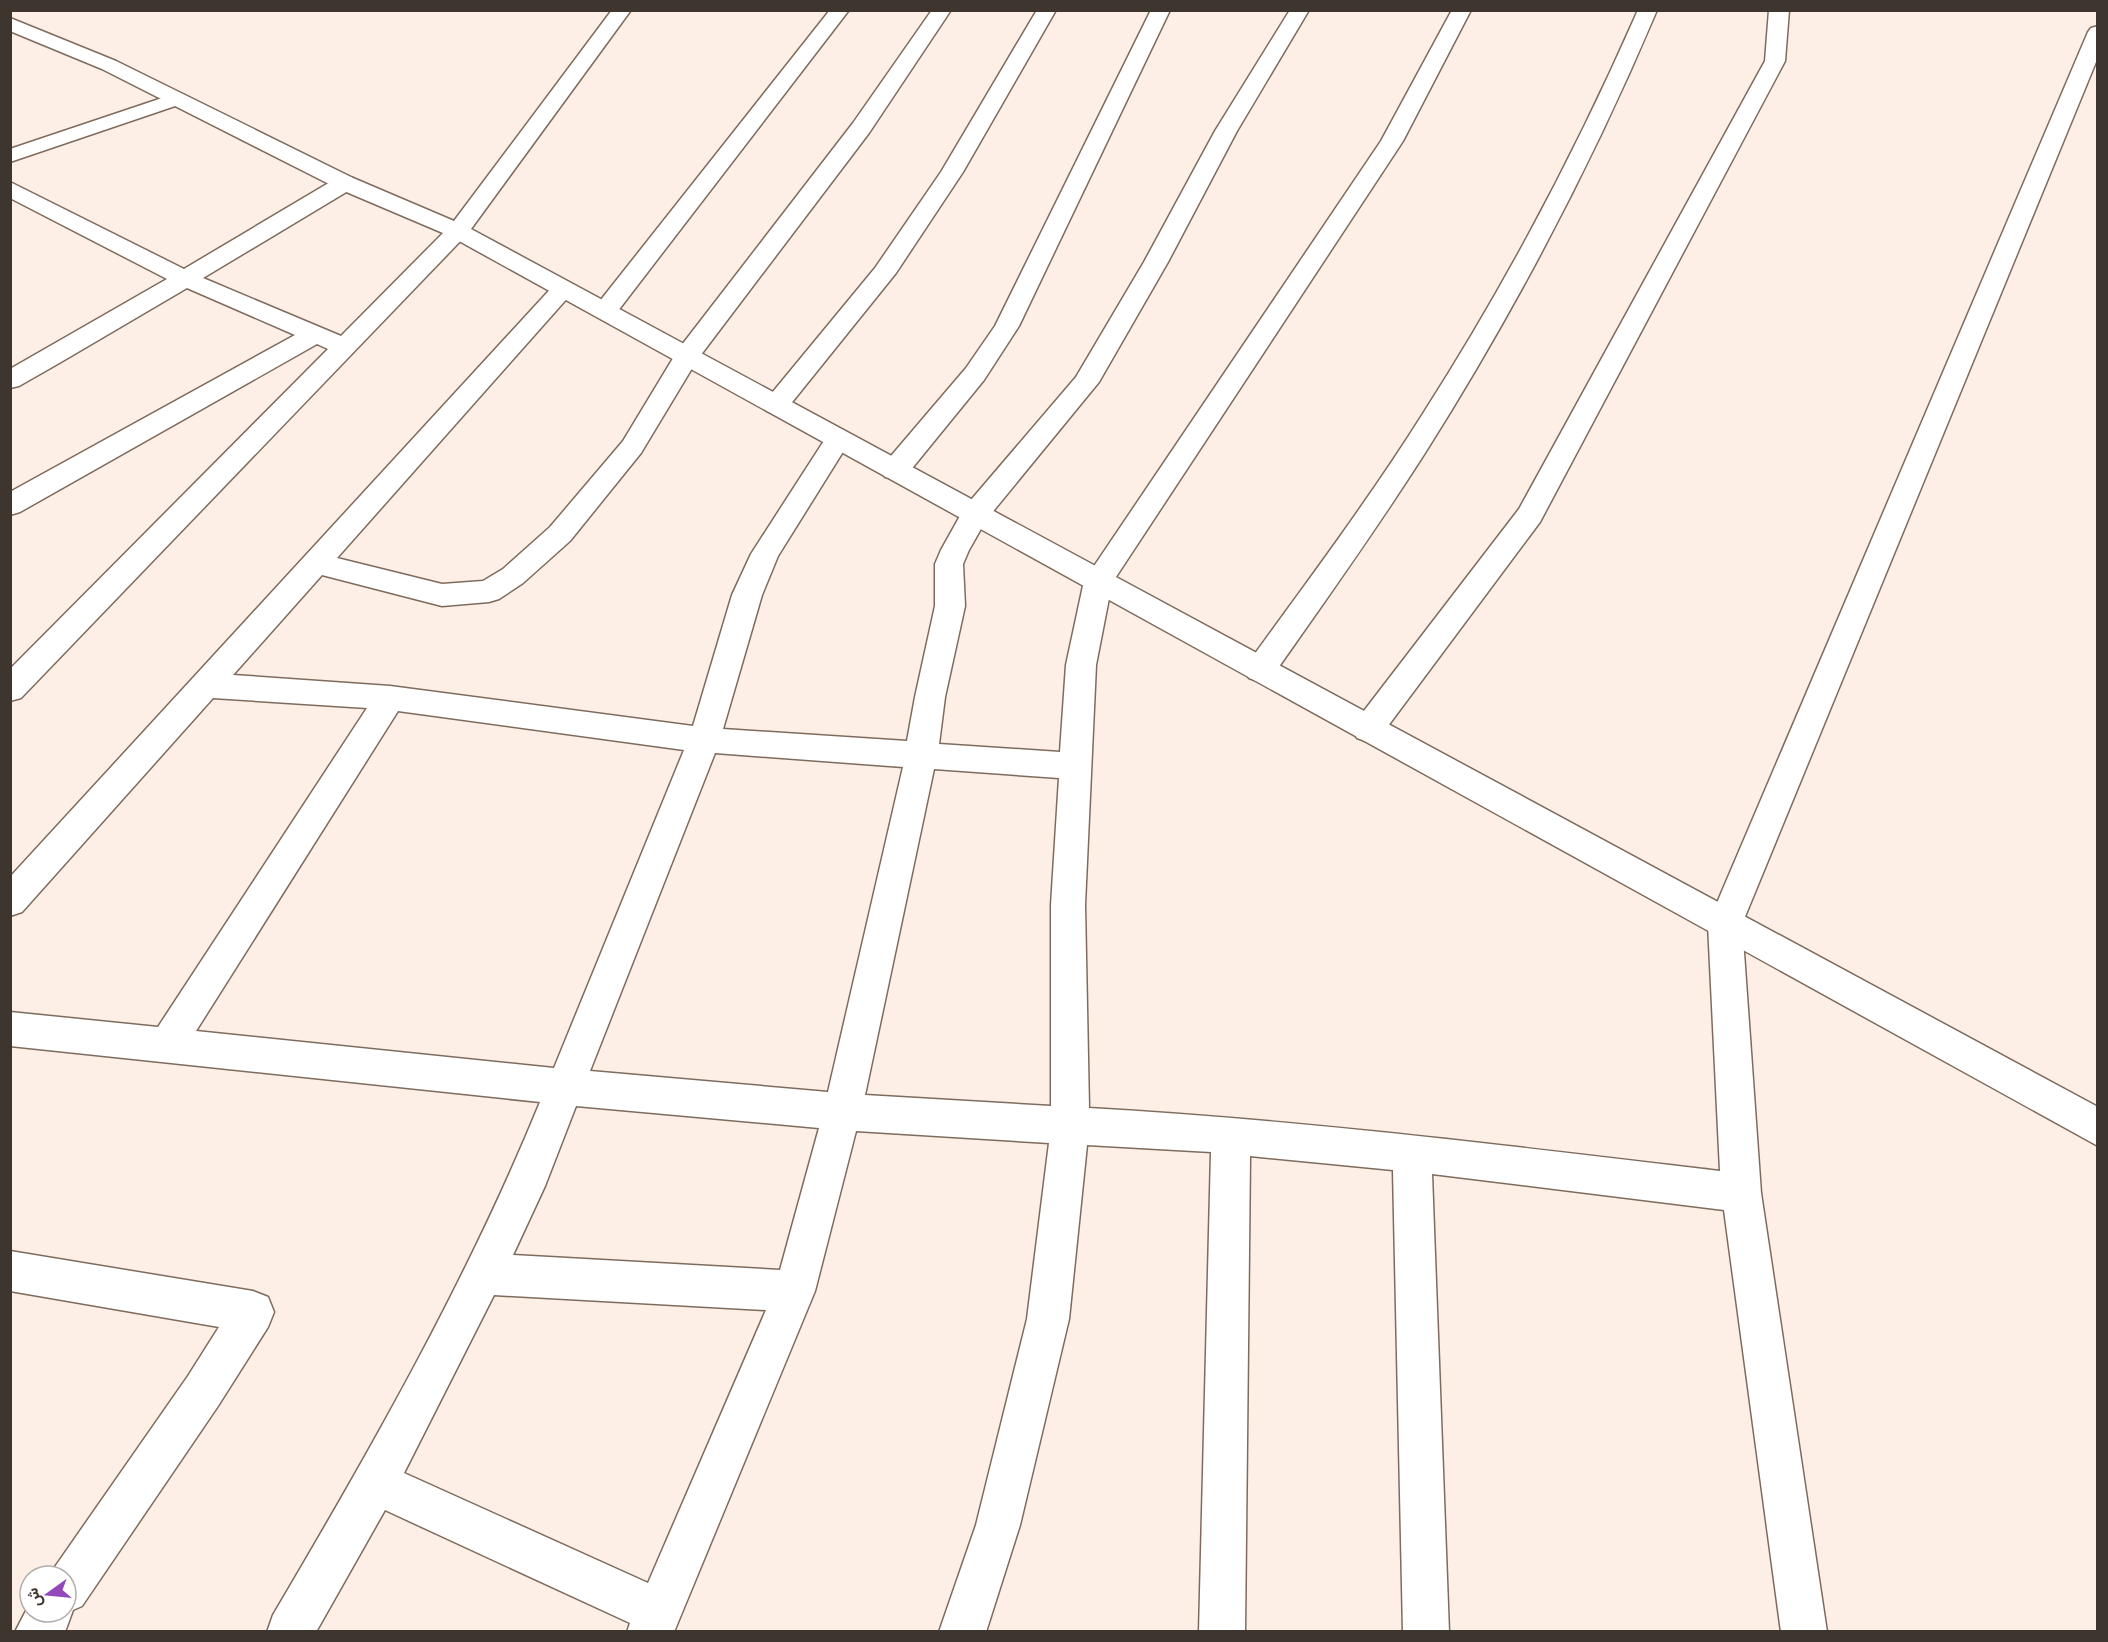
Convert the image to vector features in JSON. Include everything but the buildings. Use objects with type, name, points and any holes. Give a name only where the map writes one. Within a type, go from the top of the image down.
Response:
[{"type":"street","points":[[10,689],[458,231],[622,10]]},
{"type":"street","points":[[605,311],[840,10]]},
{"type":"street","points":[[316,563],[442,595],[489,591],[513,576],[560,534],[632,447],[687,356],[861,128],[942,10]]},
{"type":"street","points":[[776,405],[884,273],[952,172],[1047,10]]},
{"type":"street","points":[[895,470],[975,374],[1007,326],[1161,10]]},
{"type":"street","points":[[376,1483],[654,1622],[795,1291],[842,1112],[921,756],[930,698],[950,606],[949,564],[975,514],[1086,382],[1156,262],[1226,131],[1300,10]]},
{"type":"street","points":[[962,1632],[998,1525],[1048,1318],[1070,1125],[1068,905],[1075,766],[1082,665],[1098,582],[1392,141],[1462,10]]},
{"type":"street","points":[[1260,670],[1362,525],[1440,408],[1497,311],[1574,168],[1605,107],[1648,10]]},
{"type":"street","points":[[1368,729],[1530,514],[1775,61],[1779,10]]},
{"type":"street","points":[[10,24],[109,65],[345,183],[458,231],[2097,1128]]},
{"type":"street","points":[[1804,1632],[1741,1193],[1725,924],[2097,32]]},
{"type":"street","points":[[10,156],[177,99]]},
{"type":"street","points":[[10,380],[92,336],[184,278],[345,183]]},
{"type":"street","points":[[10,189],[184,278],[344,346]]},
{"type":"street","points":[[10,901],[563,289]]},
{"type":"street","points":[[10,505],[315,334]]},
{"type":"street","points":[[290,1632],[376,1483],[483,1274],[531,1172],[704,740],[747,595],[765,554],[838,439]]},
{"type":"street","points":[[205,686],[390,698],[704,740],[1075,766]]},
{"type":"street","points":[[167,1045],[390,698]]},
{"type":"street","points":[[10,1029],[842,1112],[1231,1136],[1412,1153],[1741,1193]]},
{"type":"street","points":[[1222,1632],[1231,1136]]},
{"type":"street","points":[[1412,1153],[1426,1632]]},
{"type":"street","points":[[10,1271],[253,1312],[203,1391],[78,1573]]},
{"type":"street","points":[[483,1274],[795,1291]]}]
